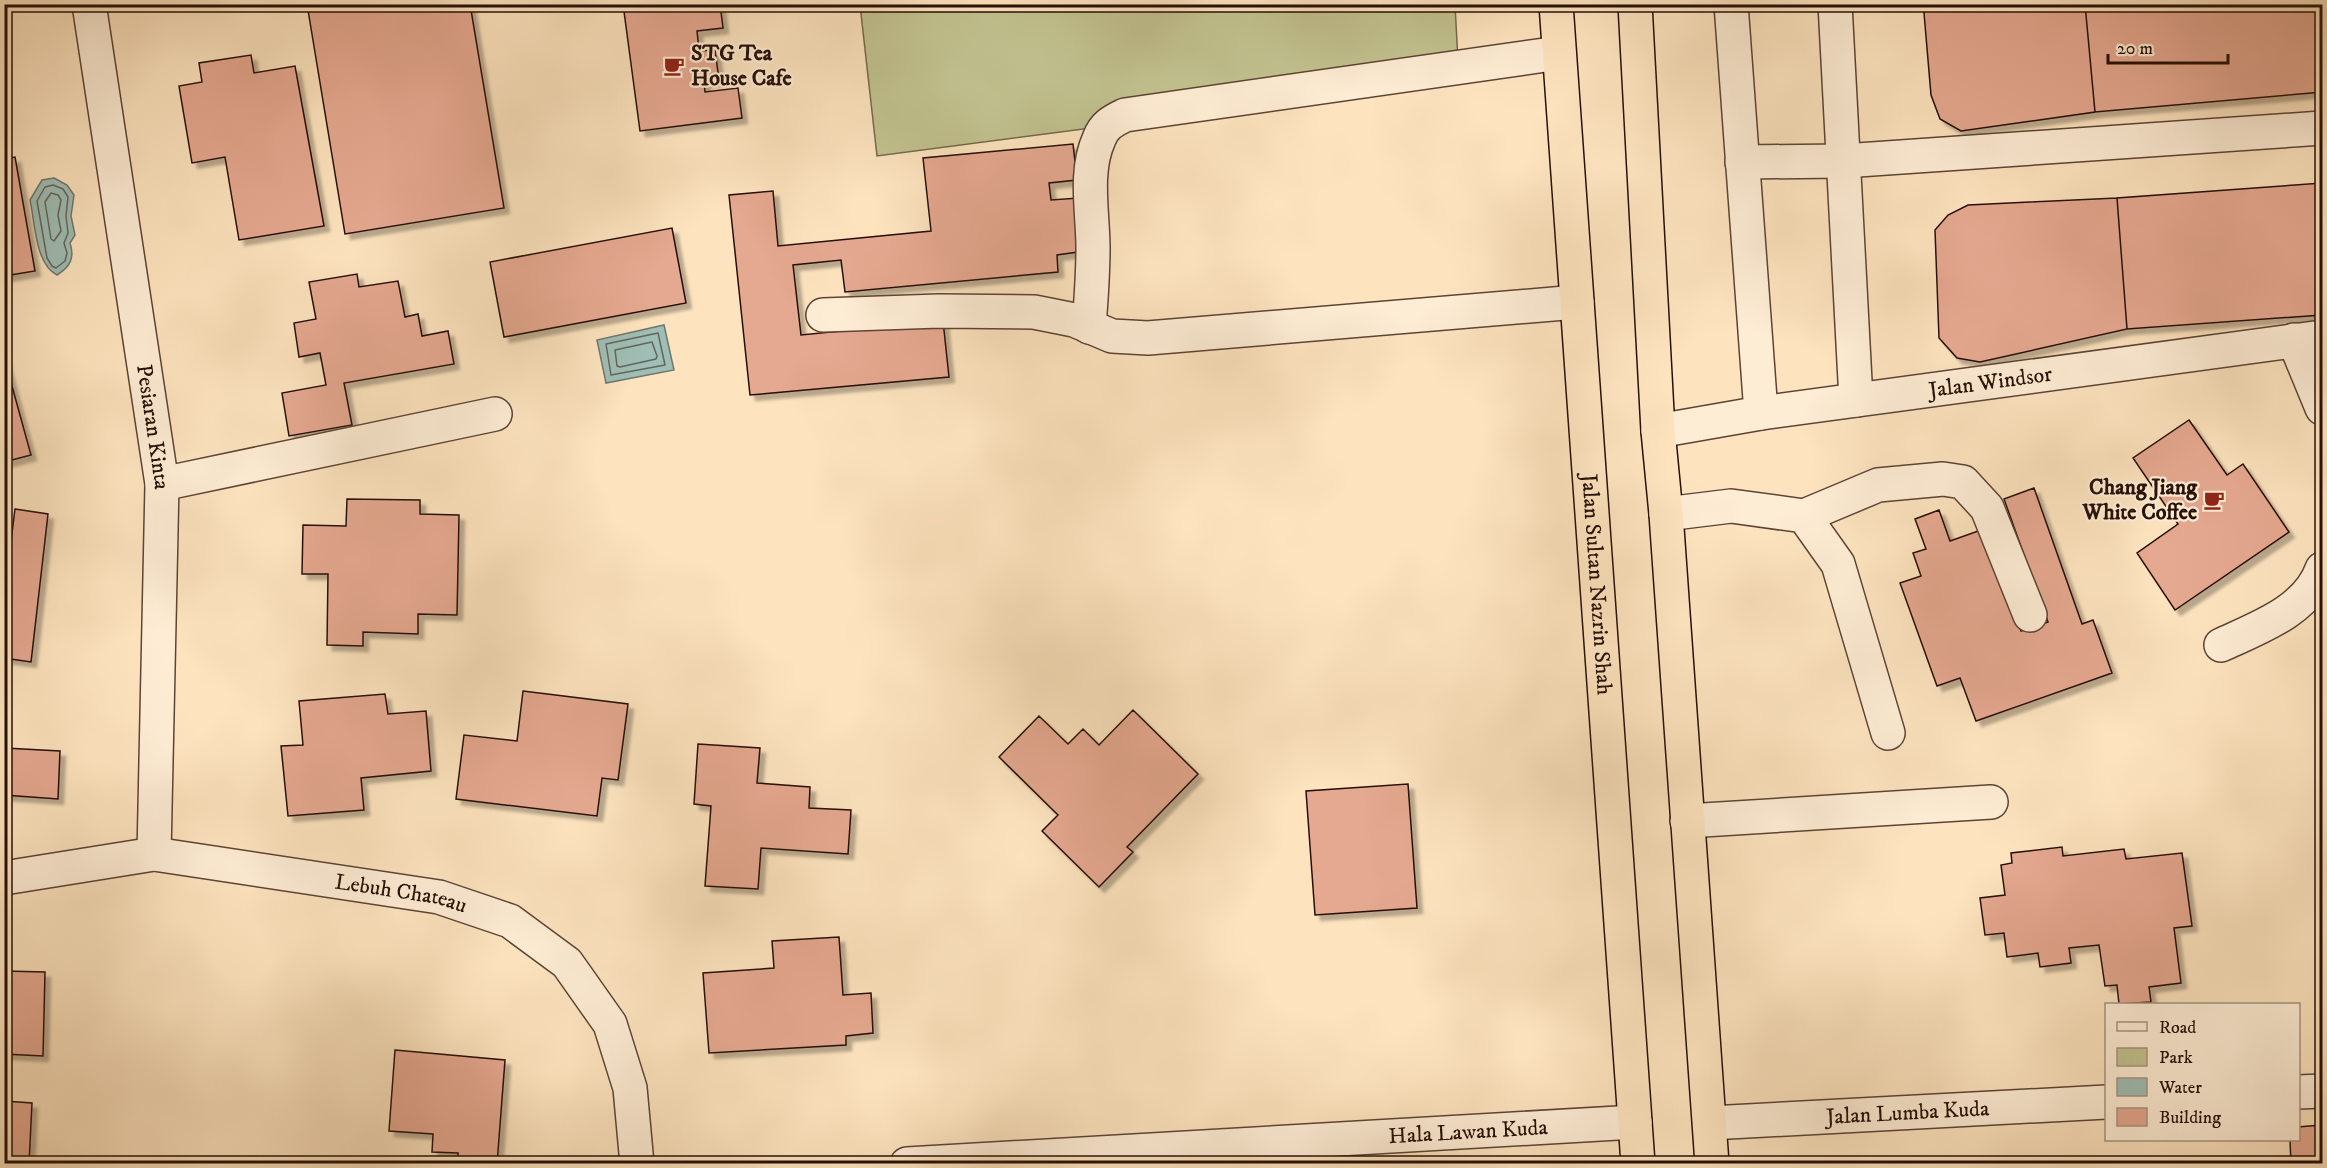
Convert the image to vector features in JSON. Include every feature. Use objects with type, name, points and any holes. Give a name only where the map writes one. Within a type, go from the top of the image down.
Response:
[{"type":"highway","name":"Jalan Sultan Nazrin Shah","points":[[1556,4],[1638,1164]]},
{"type":"highway","points":[[1635,4],[1658,431],[1666,514],[1712,1164]]},
{"type":"street","name":"Pesiaran Kinta","points":[[89,4],[162,484],[154,854]]},
{"type":"street","points":[[1731,4],[1761,413]]},
{"type":"street","points":[[1835,4],[1856,400]]},
{"type":"street","points":[[1089,327],[1093,248],[1091,178],[1093,154],[1099,137],[1108,123],[1125,115],[1560,53]]},
{"type":"street","points":[[1742,162],[1843,161],[2322,128]]},
{"type":"street","points":[[824,315],[939,311],[1034,312],[1074,320],[1112,336],[1148,338],[1577,302]]},
{"type":"street","points":[[2308,339],[2322,408]]},
{"type":"street","name":"Jalan Windsor","points":[[1658,431],[1761,413],[2308,339]]},
{"type":"street","points":[[162,484],[495,414]]},
{"type":"street","points":[[1666,514],[1731,506],[1804,516],[1878,485],[1943,479],[1963,482],[1987,508],[2030,615]]},
{"type":"street","points":[[1804,516],[1838,564],[1888,733]]},
{"type":"street","points":[[2222,645],[2282,616],[2317,584],[2322,569]]},
{"type":"street","points":[[1687,821],[1991,802]]},
{"type":"street","name":"Lebuh Chateau","points":[[4,878],[154,854],[439,897],[510,921],[567,963],[610,1024],[630,1088],[637,1164]]},
{"type":"street","points":[[2300,1092],[2322,1090]]},
{"type":"street","name":"Jalan Lumba Kuda","points":[[1710,1123],[2105,1102]]},
{"type":"street","name":"Hala Lawan Kuda","points":[[907,1164],[1635,1122]]},
{"type":"green space","points":[[860,5],[1455,5],[1459,80],[877,156]]},
{"type":"water","points":[[54,178],[67,185],[74,195],[71,216],[75,235],[70,243],[72,258],[65,269],[57,275],[44,262],[40,252],[30,200],[42,180]]},
{"type":"water","points":[[664,325],[674,370],[606,383],[597,340]]},
{"type":"building","points":[[307,4],[470,4],[504,208],[345,234]]},
{"type":"building","name":"STG Tea House Cafe","points":[[623,4],[720,4],[723,28],[697,31],[699,51],[715,50],[719,80],[704,82],[705,92],[738,88],[742,118],[640,131]]},
{"type":"building","points":[[1929,4],[2085,4],[2095,112],[1961,131],[1940,119],[1931,95],[1924,13]]},
{"type":"building","points":[[2085,4],[2322,4],[2322,92],[2095,112]]},
{"type":"building","points":[[251,55],[254,73],[295,66],[324,226],[239,240],[225,157],[192,163],[179,86],[202,82],[199,63]]},
{"type":"building","points":[[1073,144],[1077,180],[1049,183],[1051,200],[1079,198],[1085,251],[1057,255],[1058,272],[845,292],[841,260],[793,265],[801,335],[943,321],[949,377],[750,395],[729,195],[773,191],[778,246],[931,231],[923,158]]},
{"type":"building","points":[[15,157],[35,271],[4,276],[4,159]]},
{"type":"building","points":[[2322,183],[2322,315],[2127,329],[2117,198]]},
{"type":"building","points":[[2117,198],[2127,329],[1980,362],[1957,358],[1939,338],[1935,230],[1948,215],[1968,205]]},
{"type":"building","points":[[672,228],[686,303],[504,337],[490,262]]},
{"type":"building","points":[[357,274],[359,287],[398,281],[405,317],[418,314],[422,336],[448,331],[454,364],[344,383],[352,425],[289,436],[282,393],[326,385],[320,353],[299,357],[294,323],[316,319],[309,282]]},
{"type":"building","points":[[4,357],[31,455],[4,462]]},
{"type":"building","name":"Chang Jiang White Coffee","points":[[2189,420],[2227,475],[2243,464],[2289,532],[2175,610],[2137,553],[2178,524],[2133,458]]},
{"type":"building","points":[[2034,488],[2082,624],[2093,620],[2112,673],[1976,721],[1960,678],[1937,686],[1900,583],[1921,576],[1913,553],[1926,549],[1915,519],[1939,510],[1950,541],[1984,529],[2021,631],[2048,622],[2004,499]]},
{"type":"building","points":[[347,499],[420,500],[420,514],[459,515],[457,615],[418,614],[418,634],[363,632],[363,646],[327,645],[328,574],[302,574],[303,525],[346,526]]},
{"type":"building","points":[[15,509],[48,514],[31,662],[4,658],[4,541],[11,541]]},
{"type":"building","points":[[523,691],[628,704],[618,780],[602,778],[597,816],[456,799],[464,735],[517,741]]},
{"type":"building","points":[[385,694],[388,714],[426,711],[431,771],[361,778],[364,810],[288,816],[281,746],[303,745],[299,701]]},
{"type":"building","points":[[1133,710],[1198,774],[1127,847],[1133,852],[1099,887],[1042,831],[1058,815],[999,757],[1039,716],[1068,744],[1083,729],[1099,745]]},
{"type":"building","points":[[698,744],[760,748],[757,783],[810,787],[809,808],[851,810],[848,854],[761,848],[758,889],[705,886],[711,806],[694,804]]},
{"type":"building","points":[[4,748],[60,751],[58,799],[4,795]]},
{"type":"building","points":[[1408,784],[1417,908],[1315,915],[1306,791]]},
{"type":"building","points":[[2062,847],[2063,856],[2124,849],[2126,859],[2182,853],[2192,926],[2174,928],[2181,983],[2149,987],[2151,1002],[2119,1003],[2117,985],[2105,986],[2099,945],[2069,948],[2071,963],[2040,967],[2038,953],[2007,957],[2004,933],[1985,935],[1980,898],[2005,895],[2001,865],[2012,863],[2011,853]]},
{"type":"building","points":[[839,937],[843,995],[871,993],[873,1033],[846,1036],[846,1045],[709,1053],[703,973],[774,968],[772,941]]},
{"type":"building","points":[[4,971],[45,972],[43,1056],[4,1054]]},
{"type":"building","points":[[395,1050],[505,1060],[497,1164],[458,1164],[458,1153],[432,1152],[433,1134],[389,1131]]},
{"type":"building","points":[[4,1101],[32,1103],[29,1164],[4,1164]]},
{"type":"building","points":[[2321,1125],[2322,1164],[2291,1164],[2290,1141],[2300,1141],[2300,1127]]},
{"type":"place","name":"STG Tea House Cafe","points":[[674,66]]},
{"type":"place","name":"Chang Jiang White Coffee","points":[[2214,500]]}]
